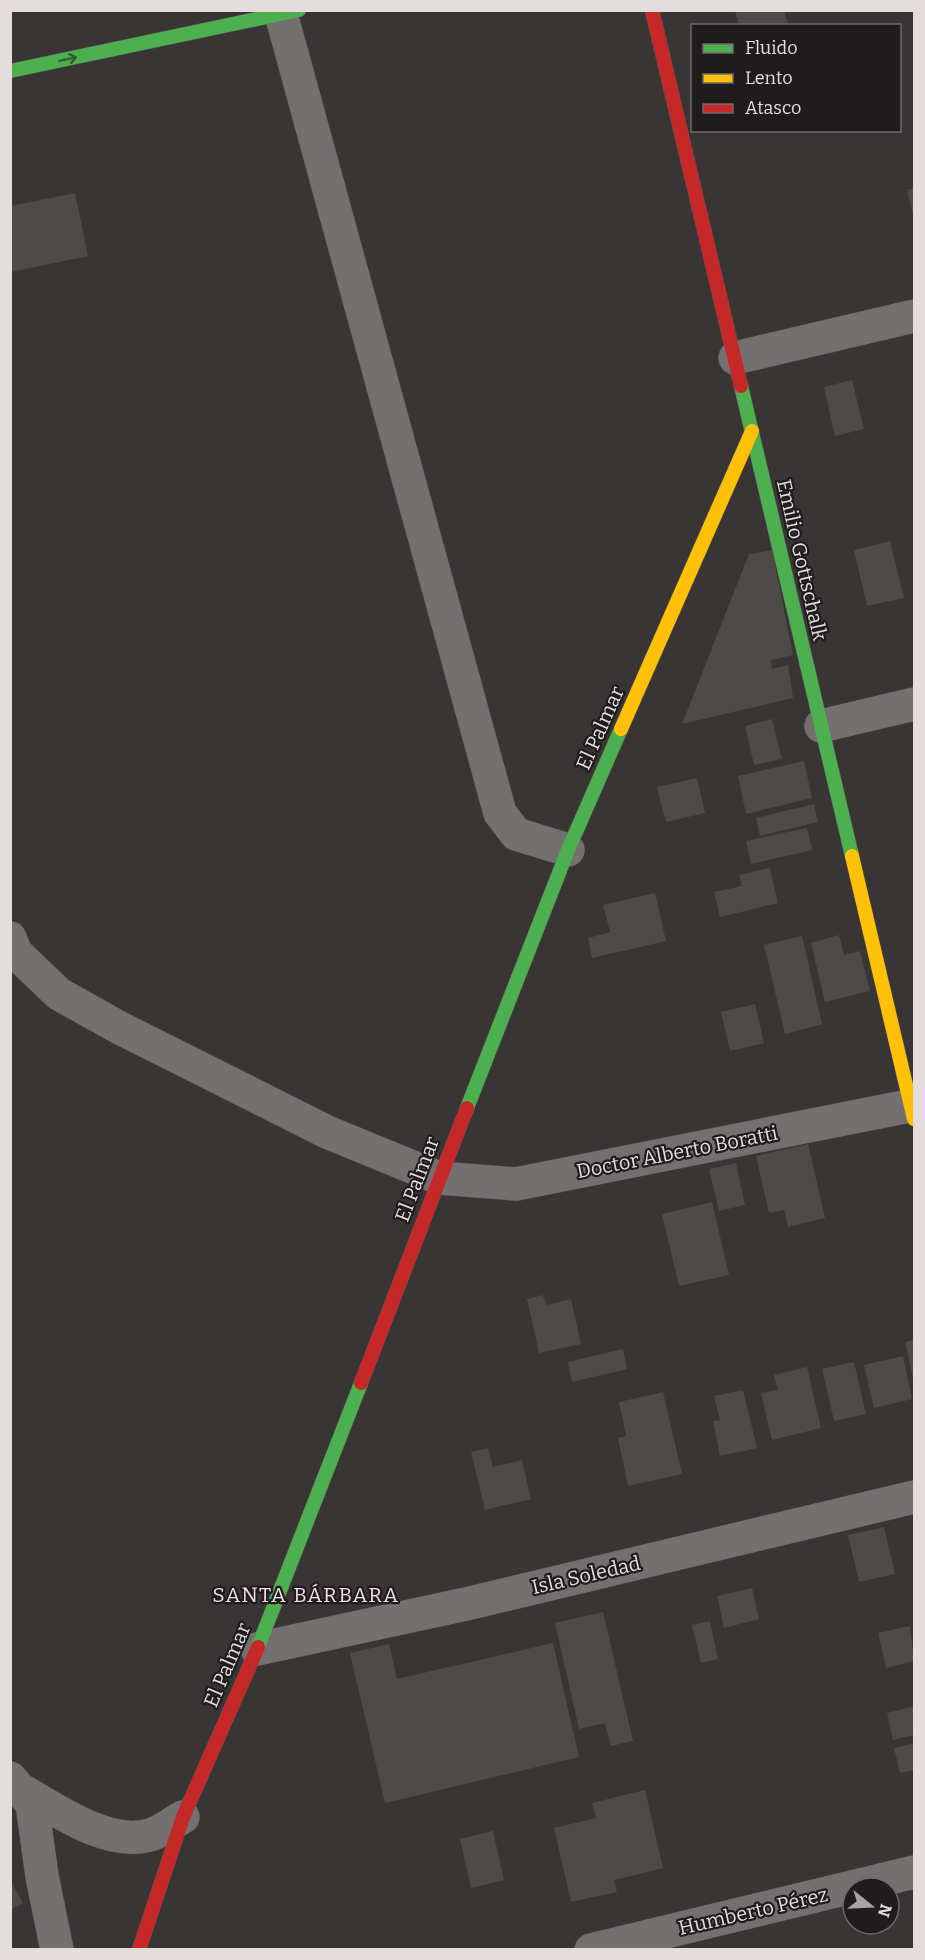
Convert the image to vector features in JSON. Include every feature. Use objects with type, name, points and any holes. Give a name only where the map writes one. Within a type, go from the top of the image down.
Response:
[{"type":"street","name":"Emilio Gottschalk","points":[[652,10],[913,1110]]},
{"type":"street","points":[[10,71],[290,12],[500,813],[516,834],[568,850]]},
{"type":"street","points":[[735,358],[915,316]]},
{"type":"street","name":"El Palmar","points":[[139,1950],[183,1818],[256,1649],[568,850],[752,431]]},
{"type":"street","points":[[821,726],[915,704]]},
{"type":"street","name":"Doctor Alberto Boratti","points":[[10,938],[16,953],[59,994],[120,1028],[327,1132],[439,1178],[516,1184],[913,1110]]},
{"type":"street","name":"Isla Soledad","points":[[256,1649],[466,1604],[915,1497]]},
{"type":"street","points":[[18,1785],[90,1829],[118,1835],[149,1835],[183,1818]]},
{"type":"street","points":[[18,1785],[32,1804],[42,1876],[57,1950]]},
{"type":"street","name":"Humberto Pérez","points":[[591,1950],[915,1872]]},
{"type":"building","points":[[735,10],[784,10],[788,24],[738,24]]},
{"type":"building","points":[[914,188],[914,218],[907,190]]},
{"type":"building","points":[[75,193],[88,256],[11,272],[10,206]]},
{"type":"building","points":[[852,380],[864,429],[835,436],[824,387]]},
{"type":"building","points":[[890,541],[904,598],[867,606],[854,550]]},
{"type":"building","points":[[772,550],[793,655],[771,660],[772,669],[788,665],[793,698],[682,724],[749,554]]},
{"type":"building","points":[[772,719],[782,759],[754,765],[745,726]]},
{"type":"building","points":[[804,761],[812,798],[746,814],[738,776]]},
{"type":"building","points":[[697,778],[705,813],[666,822],[657,787]]},
{"type":"building","points":[[814,804],[818,822],[760,836],[756,818]]},
{"type":"building","points":[[807,828],[812,850],[751,864],[746,841]]},
{"type":"building","points":[[770,868],[778,903],[720,917],[714,892],[742,886],[739,875]]},
{"type":"building","points":[[655,893],[666,941],[592,958],[588,938],[610,932],[603,905]]},
{"type":"building","points":[[839,935],[844,955],[860,951],[870,991],[825,1002],[811,943]]},
{"type":"building","points":[[802,936],[822,1024],[785,1034],[764,945]]},
{"type":"building","points":[[755,1004],[764,1043],[730,1051],[721,1012]]},
{"type":"building","points":[[808,1144],[825,1218],[788,1227],[784,1210],[769,1213],[756,1156]]},
{"type":"building","points":[[736,1163],[745,1205],[719,1211],[709,1169]]},
{"type":"building","points":[[712,1202],[729,1275],[679,1286],[662,1214]]},
{"type":"building","points":[[543,1295],[546,1305],[571,1299],[581,1344],[539,1353],[527,1299]]},
{"type":"building","points":[[914,1340],[914,1382],[905,1342]]},
{"type":"building","points":[[623,1349],[627,1369],[572,1382],[568,1362]]},
{"type":"building","points":[[903,1356],[912,1399],[874,1408],[864,1365]]},
{"type":"building","points":[[854,1362],[866,1414],[834,1421],[822,1369]]},
{"type":"building","points":[[807,1367],[821,1428],[772,1440],[761,1393],[778,1390],[774,1375]]},
{"type":"building","points":[[743,1390],[757,1448],[720,1456],[713,1421],[720,1420],[714,1396]]},
{"type":"building","points":[[663,1392],[682,1474],[628,1486],[618,1438],[626,1436],[619,1402]]},
{"type":"building","points":[[488,1448],[493,1467],[522,1460],[531,1499],[485,1510],[471,1452]]},
{"type":"building","points":[[884,1527],[895,1574],[859,1582],[848,1535]]},
{"type":"building","points":[[752,1588],[759,1619],[724,1628],[717,1596]]},
{"type":"building","points":[[603,1612],[633,1741],[611,1746],[605,1723],[579,1729],[555,1623]]},
{"type":"building","points":[[710,1621],[718,1659],[701,1663],[692,1625]]},
{"type":"building","points":[[910,1626],[914,1661],[886,1668],[878,1633]]},
{"type":"building","points":[[553,1643],[579,1757],[385,1803],[350,1653],[389,1644],[397,1679]]},
{"type":"building","points":[[914,1706],[914,1735],[893,1740],[887,1713]]},
{"type":"building","points":[[914,1743],[914,1770],[900,1773],[894,1748]]},
{"type":"building","points":[[645,1790],[663,1868],[614,1880],[617,1892],[571,1902],[554,1828],[596,1818],[592,1803]]},
{"type":"building","points":[[493,1831],[504,1880],[471,1888],[460,1839]]},
{"type":"building","points":[[10,1880],[23,1903],[10,1910]]},
{"type":"traffic: fast","points":[[10,71],[299,10]]},
{"type":"traffic: fast","points":[[741,386],[852,856]]},
{"type":"traffic: fast","points":[[467,1108],[568,850],[621,729]]},
{"type":"traffic: fast","points":[[258,1647],[361,1383]]},
{"type":"traffic: slow","points":[[621,729],[752,431]]},
{"type":"traffic: slow","points":[[852,856],[914,1119]]},
{"type":"traffic: jam","points":[[652,10],[741,386]]},
{"type":"traffic: jam","points":[[361,1383],[467,1108]]},
{"type":"traffic: jam","points":[[139,1950],[183,1817],[258,1647]]},
{"type":"district","name":"SANTA BÁRBARA","points":[[306,1595]]}]
